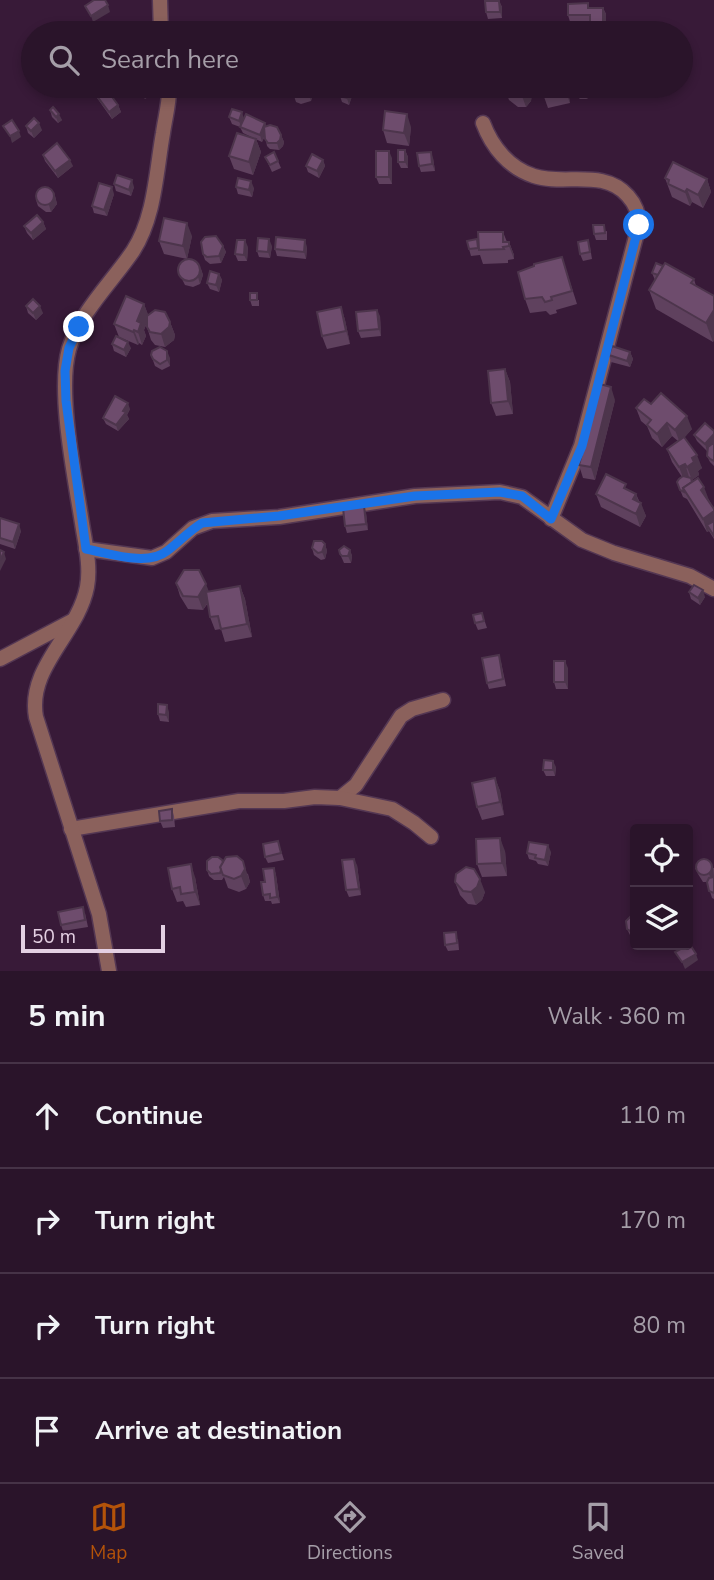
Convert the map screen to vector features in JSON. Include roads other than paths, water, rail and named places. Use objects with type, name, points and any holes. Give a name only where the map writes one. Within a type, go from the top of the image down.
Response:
[{"type":"street","points":[[160,0],[161,21]]},
{"type":"street","points":[[109,971],[99,914],[33,702],[40,677],[72,621],[87,586],[86,549],[72,452],[65,371],[69,348],[98,298],[134,249],[147,223],[157,175],[167,98]]},
{"type":"street","points":[[483,123],[498,151],[522,170],[535,177],[608,182],[624,191],[639,214],[639,225],[582,446],[551,519]]},
{"type":"street","points":[[86,549],[152,558],[166,552],[202,523],[292,515],[415,496],[510,493],[528,500],[582,540],[614,553],[679,572],[714,589]]},
{"type":"street","points":[[0,659],[72,621]]},
{"type":"street","points":[[340,798],[352,790],[361,778],[401,716],[412,709],[443,700]]},
{"type":"street","points":[[71,830],[239,801],[284,801],[315,797],[340,798],[391,809],[408,818],[432,837]]}]
